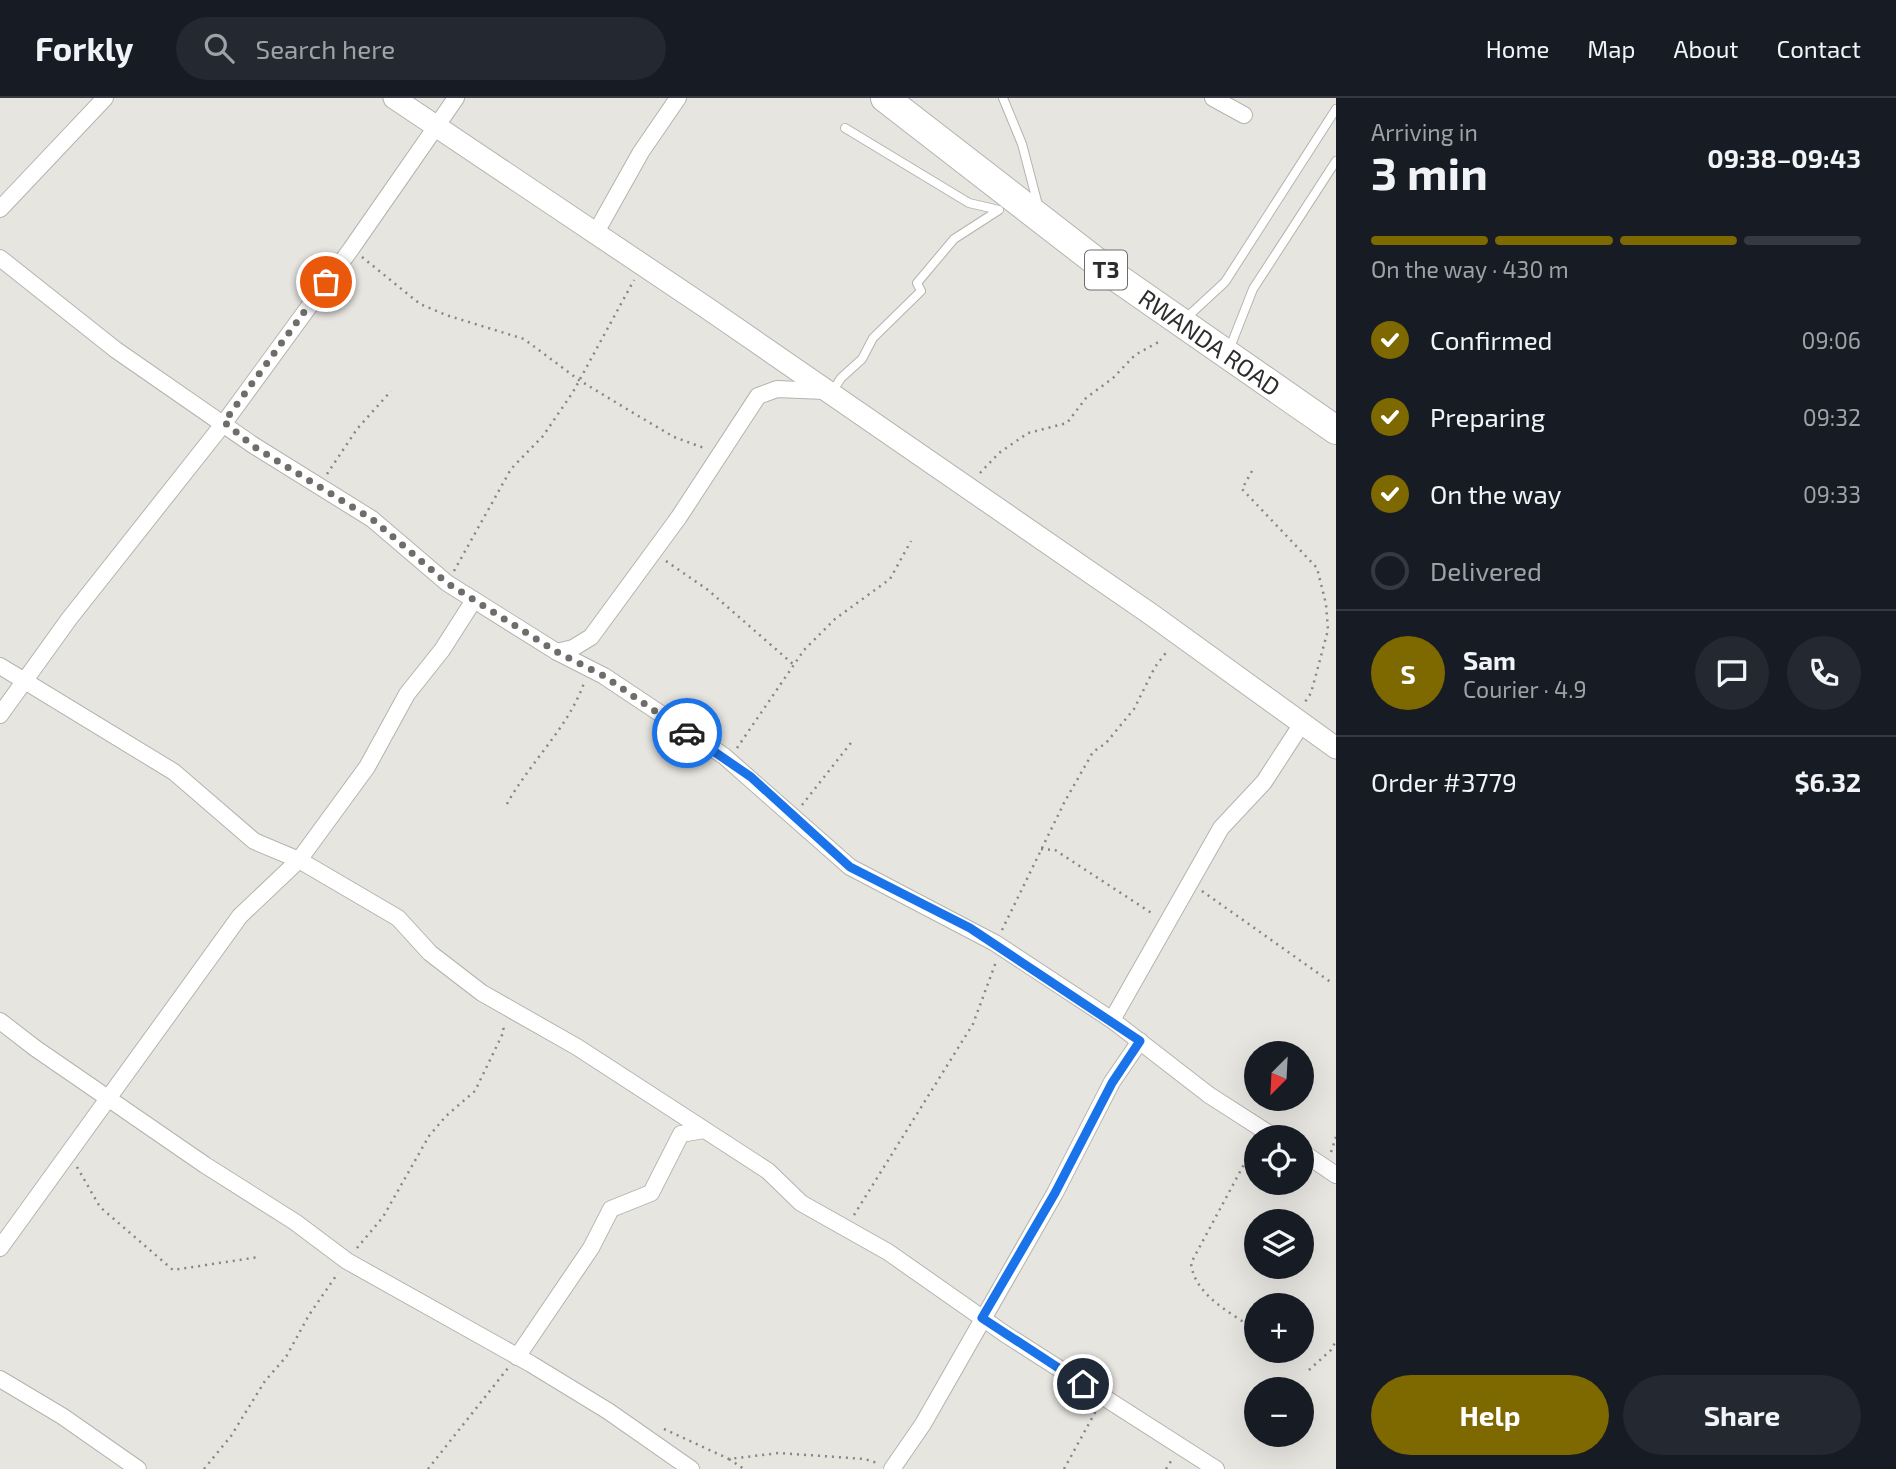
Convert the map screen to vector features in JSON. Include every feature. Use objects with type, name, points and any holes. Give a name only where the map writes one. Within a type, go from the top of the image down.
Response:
[{"type":"highway","name":"RWANDA ROAD","points":[[885,98],[1043,222],[1171,331],[1227,356],[1336,430]]},
{"type":"street","points":[[0,209],[105,98]]},
{"type":"street","points":[[394,98],[1152,615],[1336,748]]},
{"type":"street","points":[[0,715],[115,559],[224,422],[351,249],[456,98]]},
{"type":"street","points":[[595,234],[641,152],[678,98]]},
{"type":"street","points":[[1213,98],[1244,115]]},
{"type":"street","points":[[0,258],[116,350],[224,422],[253,446],[381,526],[447,583],[557,652],[604,676],[729,760],[850,867],[995,943],[1112,1020],[1209,1095],[1256,1125]]},
{"type":"street","points":[[557,652],[573,648],[591,637],[762,393],[777,388],[828,392]]},
{"type":"street","points":[[0,1248],[240,916],[270,891],[299,860],[367,767],[407,694],[442,650],[474,600]]},
{"type":"street","points":[[0,666],[174,772],[254,841],[299,860],[402,922],[430,953],[482,993],[577,1047],[777,1177],[802,1203],[846,1226],[982,1318],[1216,1469]]},
{"type":"street","points":[[1112,1020],[1221,828],[1264,782],[1296,721]]},
{"type":"street","points":[[0,1021],[35,1048],[347,1261],[608,1411],[691,1469]]},
{"type":"street","points":[[892,1469],[923,1424],[1055,1193],[1112,1083],[1140,1041]]},
{"type":"street","points":[[517,1357],[591,1248],[611,1209],[651,1193],[681,1134],[704,1130]]},
{"type":"street","points":[[1314,1160],[1336,1175]]},
{"type":"street","points":[[0,1380],[62,1416],[138,1469]]},
{"type":"lane","points":[[1003,98],[1022,144],[1043,222]]},
{"type":"lane","points":[[1171,331],[1225,282],[1336,109]]},
{"type":"lane","points":[[828,392],[862,359],[873,338],[921,291],[917,283],[954,239],[999,209],[969,202],[845,128]]},
{"type":"lane","points":[[1227,356],[1253,289],[1336,161]]},
{"type":"lane","points":[[1328,172],[1336,179]]},
{"type":"path","points":[[351,249],[420,303],[446,315],[524,339],[579,380],[674,437],[687,444],[723,452]]},
{"type":"path","points":[[447,583],[511,469],[543,436],[579,380],[642,266]]},
{"type":"path","points":[[966,489],[999,453],[1028,433],[1067,423],[1086,398],[1113,378],[1135,355],[1171,331]]},
{"type":"path","points":[[320,486],[356,429],[391,391]]},
{"type":"path","points":[[1252,471],[1242,489],[1317,568],[1326,604],[1328,630],[1311,694],[1296,721]]},
{"type":"path","points":[[729,760],[804,650],[835,619],[890,579],[911,541]]},
{"type":"path","points":[[653,552],[708,590],[794,665]]},
{"type":"path","points":[[846,1226],[973,1024],[996,964],[995,943],[1093,752],[1106,743],[1134,709],[1155,667],[1168,649]]},
{"type":"path","points":[[506,804],[518,783],[576,706],[584,681],[579,663]]},
{"type":"path","points":[[793,816],[854,739]]},
{"type":"path","points":[[1041,849],[1055,850],[1168,923]]},
{"type":"path","points":[[1190,883],[1332,983]]},
{"type":"path","points":[[204,1469],[231,1436],[265,1381],[286,1357],[309,1315],[347,1261],[383,1217],[429,1136],[446,1116],[475,1091],[504,1031],[501,1020],[511,1010]]},
{"type":"path","points":[[73,1150],[79,1174],[100,1207],[173,1270],[259,1257]]},
{"type":"path","points":[[1244,1164],[1191,1263],[1202,1290],[1218,1305],[1244,1322]]},
{"type":"path","points":[[1309,1370],[1331,1350],[1336,1340]]},
{"type":"path","points":[[428,1469],[517,1357]]},
{"type":"path","points":[[1064,1469],[1103,1397]]},
{"type":"path","points":[[662,1429],[729,1458],[744,1469]]},
{"type":"path","points":[[729,1458],[779,1453],[819,1455],[865,1459],[892,1469]]},
{"type":"way so far","points":[[326,282],[224,422],[253,446],[372,519],[447,583],[557,652],[604,676],[687,733]]},
{"type":"route","points":[[687,733],[751,777],[850,867],[970,928],[1140,1041],[1112,1083],[1055,1193],[982,1318],[1083,1384]]}]
